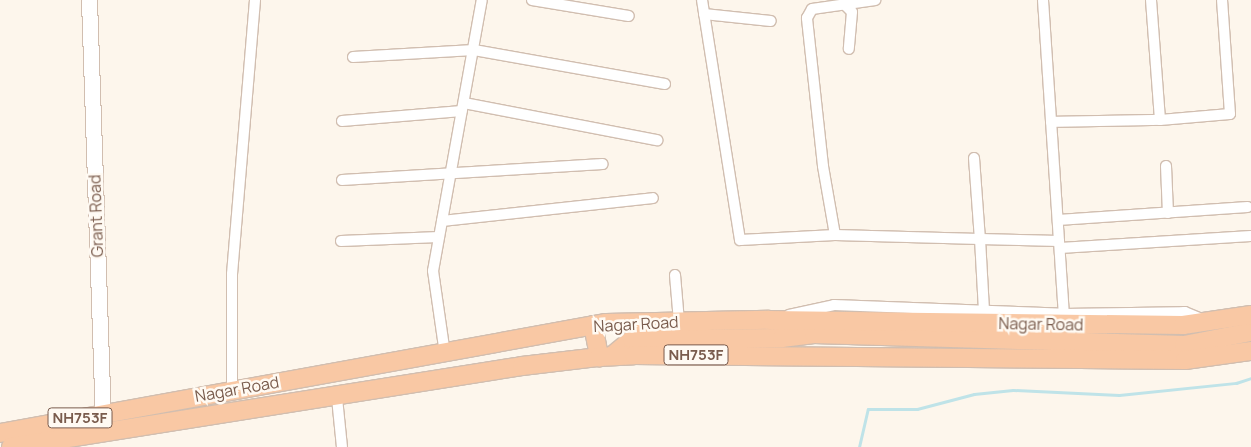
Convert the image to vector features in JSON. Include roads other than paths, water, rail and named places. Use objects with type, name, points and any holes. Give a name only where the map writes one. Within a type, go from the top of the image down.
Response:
[{"type":"highway","name":"Nagar Road","points":[[11,447],[232,390],[445,354],[593,326],[768,320],[1147,325],[1209,322],[1251,315]]},
{"type":"highway","points":[[593,326],[606,357],[632,339],[782,338],[814,334],[1184,345],[1251,332]]},
{"type":"highway","name":"Nagar Road","points":[[0,433],[337,398],[522,366],[606,357],[1185,360],[1251,351]]},
{"type":"main road","name":"Grant Road","points":[[89,0],[103,423]]},
{"type":"street","points":[[232,390],[232,274],[255,0]]},
{"type":"street","points":[[445,354],[432,271],[482,0]]},
{"type":"street","points":[[532,0],[629,16]]},
{"type":"street","points":[[702,0],[738,237],[745,242],[835,235],[980,239],[1059,244],[1251,236]]},
{"type":"street","points":[[835,235],[823,166],[807,18],[812,10],[875,0]]},
{"type":"street","points":[[1043,0],[1064,314]]},
{"type":"street","points":[[1152,0],[1160,120]]},
{"type":"street","points":[[1051,122],[1160,120],[1230,114],[1222,0]]},
{"type":"street","points":[[844,4],[852,12],[849,49]]},
{"type":"street","points":[[704,14],[772,21]]},
{"type":"street","points":[[353,57],[474,50],[665,84]]},
{"type":"street","points":[[342,121],[463,107],[657,140]]},
{"type":"street","points":[[974,158],[984,310]]},
{"type":"street","points":[[342,180],[603,164]]},
{"type":"street","points":[[1166,166],[1168,213]]},
{"type":"street","points":[[442,221],[653,198]]},
{"type":"street","points":[[1058,220],[1248,207]]},
{"type":"street","points":[[341,241],[439,237]]},
{"type":"street","points":[[675,275],[679,322]]},
{"type":"street","points":[[768,320],[834,305],[1064,314],[1185,312],[1209,322]]},
{"type":"street","points":[[337,398],[342,447]]},
{"type":"waterway","points":[[859,447],[868,409],[917,409],[974,394],[1013,390],[1119,395],[1236,383],[1251,378]]}]
